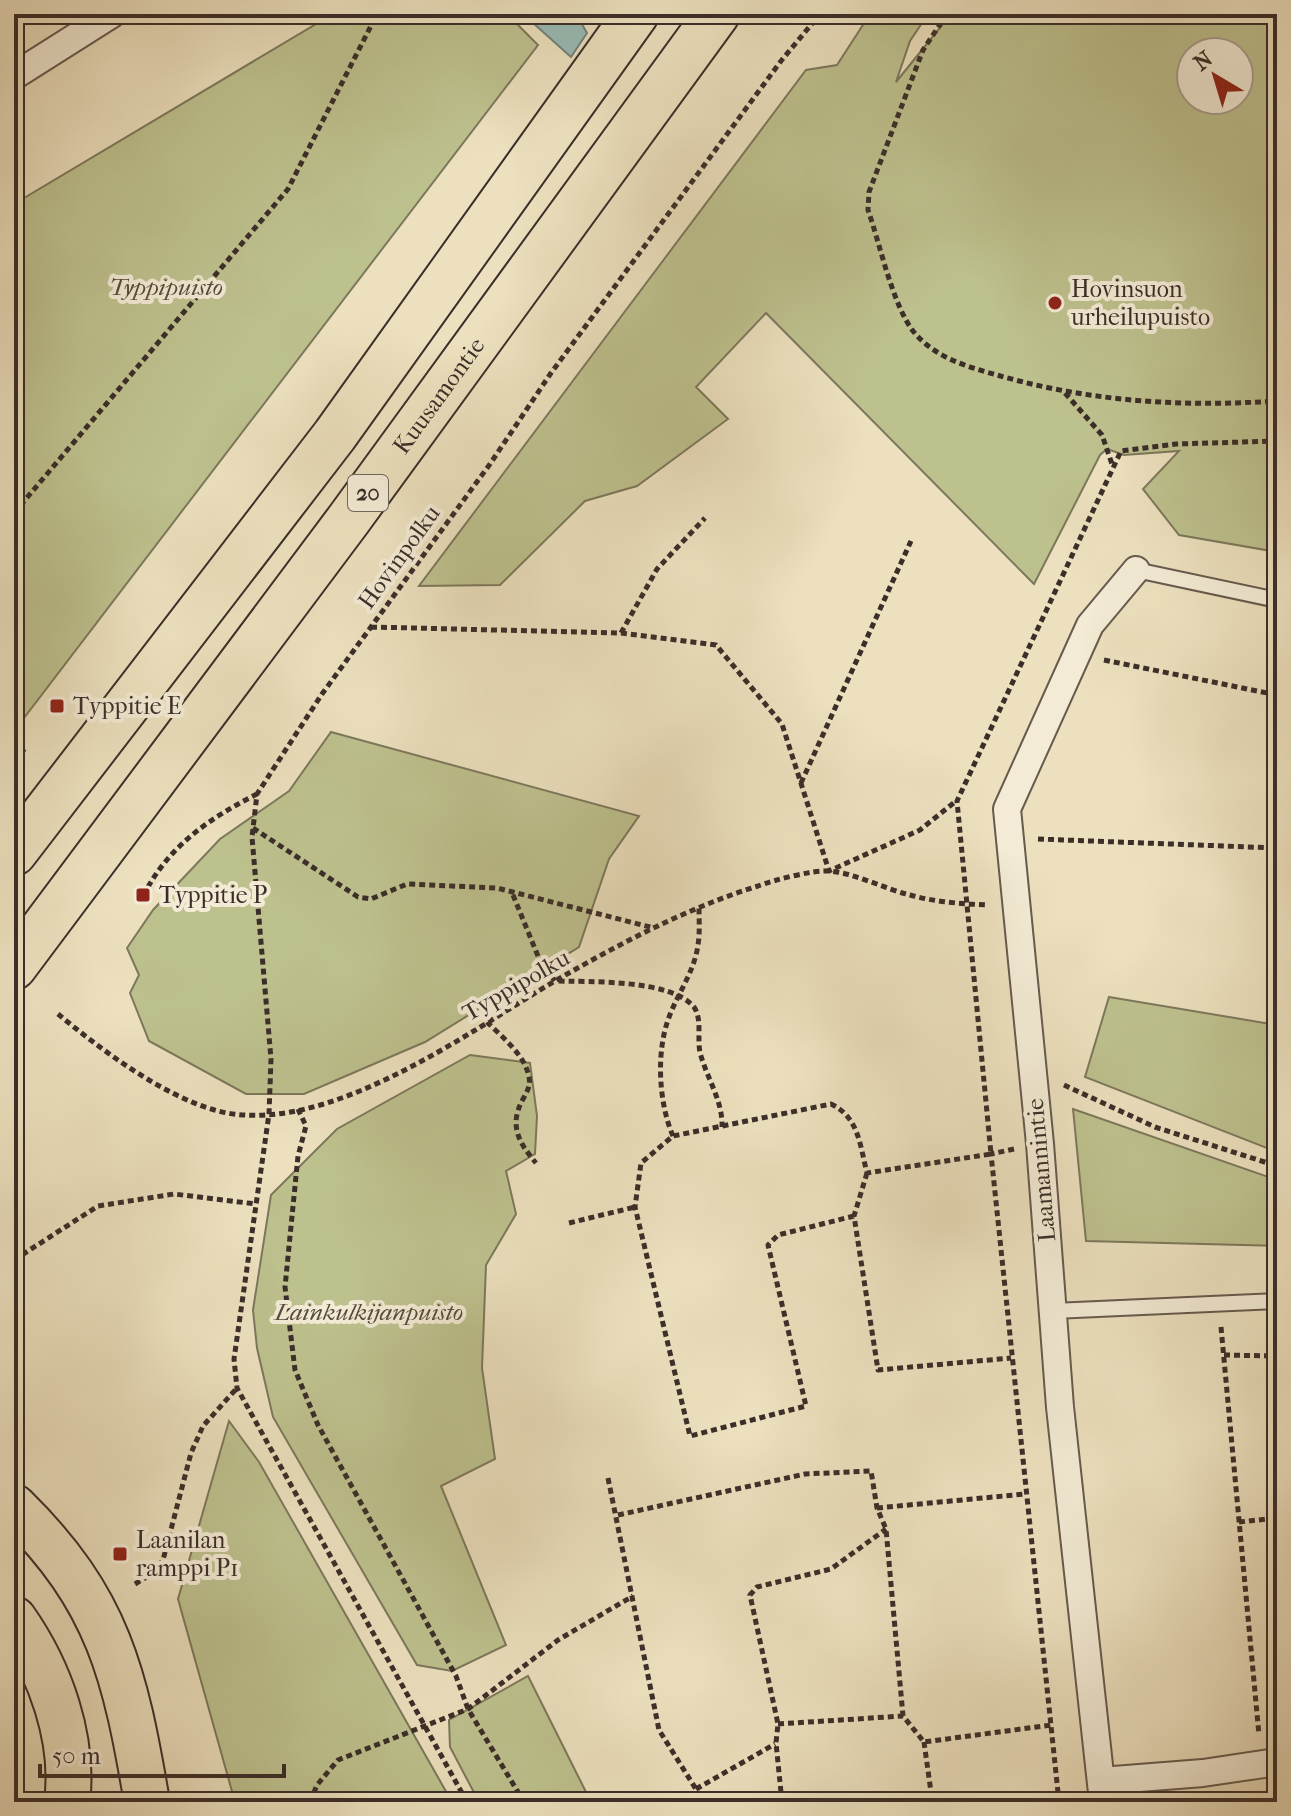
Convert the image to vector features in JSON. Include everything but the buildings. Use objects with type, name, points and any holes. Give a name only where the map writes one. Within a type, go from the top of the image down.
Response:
[{"type":"highway","name":"20","points":[[14,853],[335,435],[636,14]]},
{"type":"highway","name":"Kuusamontie","points":[[14,967],[349,519],[717,14]]},
{"type":"highway","points":[[14,1507],[48,1540],[90,1598],[118,1663],[135,1729],[147,1802]]},
{"type":"highway","points":[[14,1619],[48,1678],[64,1734],[67,1802]]},
{"type":"street","points":[[14,76],[112,14]]},
{"type":"street","name":"Laamannintie","points":[[1102,1792],[1053,1311],[1007,809],[1090,625],[1136,570]]},
{"type":"street","points":[[1102,1792],[1277,1762]]},
{"type":"lane","points":[[1136,570],[1277,600]]},
{"type":"lane","points":[[1053,1311],[1277,1301]]},
{"type":"path","points":[[14,513],[288,189],[377,14]]},
{"type":"path","name":"Hovinpolku","points":[[237,1388],[234,1359],[269,1114],[271,1059],[253,828],[257,794],[370,627],[490,464],[551,373],[820,14]]},
{"type":"path","points":[[947,14],[923,50],[873,174],[868,210],[912,329],[931,349],[966,366],[1065,392],[1106,400],[1198,406],[1277,401]]},
{"type":"path","points":[[1065,392],[1102,435],[1113,468]]},
{"type":"path","points":[[1176,444],[1277,441]]},
{"type":"path","points":[[621,633],[657,569],[705,518]]},
{"type":"path","points":[[800,784],[911,541]]},
{"type":"path","points":[[370,627],[621,633],[716,645],[782,724],[829,871],[920,830],[957,801]]},
{"type":"path","points":[[1105,658],[1277,695]]},
{"type":"path","points":[[14,756],[25,749]]},
{"type":"path","points":[[148,887],[165,858],[221,812],[257,794]]},
{"type":"path","points":[[253,828],[358,897],[371,899],[407,884],[497,888],[655,928]]},
{"type":"path","points":[[1032,838],[1277,848]]},
{"type":"path","name":"Typpipolku","points":[[58,1014],[171,1092],[217,1111],[248,1116],[269,1114],[328,1101],[406,1071],[555,981],[655,928],[760,885],[829,871],[913,896],[1014,906]]},
{"type":"path","points":[[513,894],[540,961],[555,981],[644,986],[678,997],[694,1008],[698,1021],[698,1047],[723,1111],[722,1127]]},
{"type":"path","points":[[673,1136],[662,1089],[663,1054],[667,1022],[689,979],[698,945],[699,908]]},
{"type":"path","points":[[487,1022],[522,1059],[529,1077],[529,1089],[514,1119],[517,1136],[536,1163]]},
{"type":"path","points":[[854,1216],[778,1235],[768,1245],[806,1406],[690,1436],[635,1207],[641,1163],[673,1136],[831,1104],[842,1109],[854,1123],[867,1173],[854,1216],[878,1370],[1011,1358]]},
{"type":"path","points":[[298,1109],[306,1126],[298,1156],[285,1287],[295,1370],[318,1425],[456,1676],[468,1709],[524,1802]]},
{"type":"path","points":[[867,1173],[991,1154]]},
{"type":"path","points":[[14,1260],[49,1234],[98,1206],[174,1194],[256,1204]]},
{"type":"path","points":[[569,1223],[635,1207]]},
{"type":"path","points":[[1219,1302],[1259,1736]]},
{"type":"path","points":[[1224,1355],[1277,1356]]},
{"type":"path","points":[[135,1584],[153,1573],[163,1560],[191,1453],[203,1426],[237,1388],[467,1802]]},
{"type":"path","points":[[618,1515],[805,1474],[871,1471],[877,1508],[886,1529],[903,1716],[924,1742],[931,1792]]},
{"type":"path","points":[[608,1478],[618,1515],[659,1730],[704,1802]]},
{"type":"path","points":[[877,1508],[1025,1494]]},
{"type":"path","points":[[1239,1522],[1277,1518]]},
{"type":"path","points":[[782,1802],[776,1743],[778,1724],[750,1595],[757,1587],[831,1569],[886,1529]]},
{"type":"path","points":[[310,1802],[317,1785],[338,1760],[468,1709],[558,1640],[633,1596]]},
{"type":"path","points":[[778,1724],[903,1716]]},
{"type":"path","points":[[924,1742],[1051,1725]]},
{"type":"path","points":[[696,1789],[776,1743]]},
{"type":"green space","name":"Typpipuisto","points":[[328,14],[507,14],[538,45],[14,731],[14,204]]},
{"type":"green space","name":"Hovinsuon urheilupuisto","points":[[870,14],[928,14],[910,41],[896,82],[951,14],[1277,14],[1277,552],[1179,535],[1143,489],[1179,451],[1124,455],[1107,449],[1100,455],[1034,584],[766,313],[696,387],[728,419],[637,486],[585,501],[500,585],[419,586],[806,70],[837,65]]},
{"type":"green space","points":[[331,732],[639,816],[609,859],[579,947],[425,1042],[304,1094],[246,1094],[149,1041],[130,993],[139,975],[127,948],[153,910],[220,839],[289,791]]},
{"type":"green space","points":[[1109,997],[1277,1025],[1277,1152],[1085,1077]]},
{"type":"green space","name":"Lainkulkijanpuisto","points":[[470,1055],[530,1063],[537,1116],[535,1154],[506,1171],[516,1214],[486,1265],[482,1368],[495,1459],[441,1486],[506,1645],[452,1671],[417,1665],[273,1417],[257,1348],[253,1310],[271,1195],[337,1129]]},
{"type":"green space","points":[[1073,1109],[1277,1180],[1277,1246],[1086,1241]]},
{"type":"green space","points":[[229,1421],[259,1462],[452,1802],[235,1802],[178,1599]]},
{"type":"green space","points":[[528,1676],[591,1802],[479,1802],[450,1747],[449,1720]]},
{"type":"green space","points":[[14,1736],[24,1786],[18,1802],[14,1802]]},
{"type":"water","points":[[523,14],[576,14],[587,33],[571,57]]},
{"type":"place","name":"Hovinsuon urheilupuisto","points":[[1055,303]]},
{"type":"place","name":"Typpitie E","points":[[57,706]]},
{"type":"place","name":"Typpitie P","points":[[143,895]]},
{"type":"place","name":"Laanilan ramppi P1","points":[[120,1554]]}]
